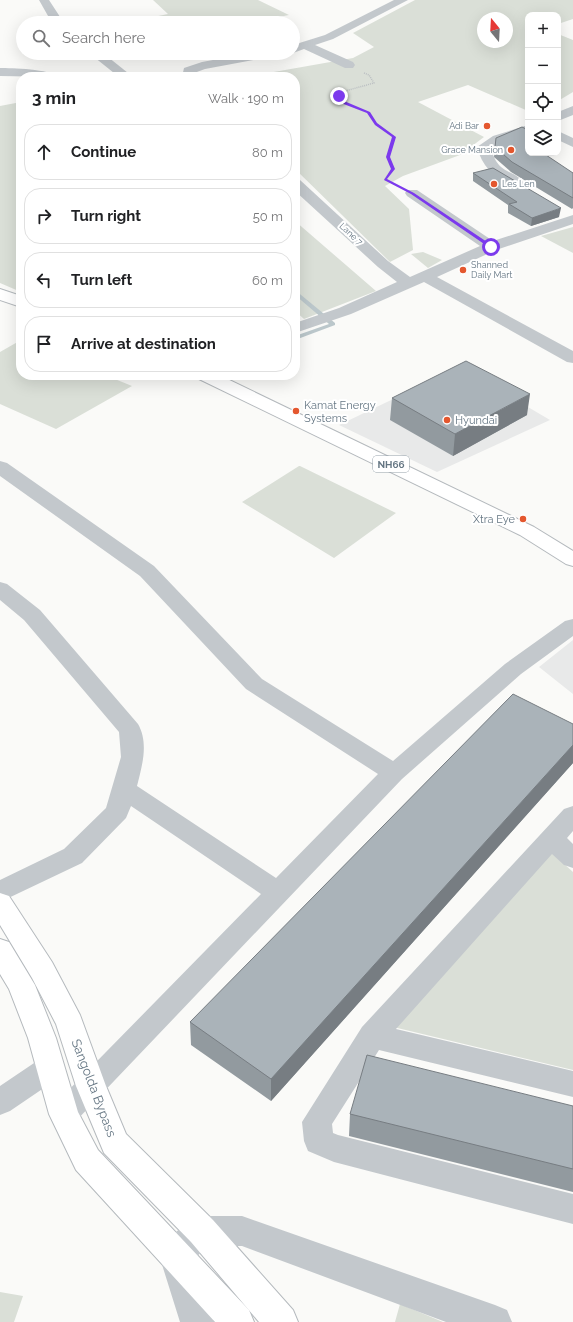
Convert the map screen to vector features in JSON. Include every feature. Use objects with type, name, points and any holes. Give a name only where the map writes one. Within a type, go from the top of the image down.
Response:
[{"type":"main road","points":[[0,294],[16,300]]},
{"type":"main road","name":"NH66","points":[[215,380],[527,531],[573,560]]},
{"type":"main road","name":"Sangolda Bypass","points":[[0,903],[42,970],[70,1023],[91,1086],[114,1143],[202,1231],[281,1322]]},
{"type":"main road","points":[[0,950],[21,985],[42,1038],[64,1114],[87,1160],[237,1322]]},
{"type":"street","points":[[44,0],[54,16]]},
{"type":"street","points":[[375,0],[398,3]]},
{"type":"street","points":[[300,47],[329,38],[398,3]]},
{"type":"street","points":[[305,45],[349,65]]},
{"type":"street","points":[[104,60],[120,72]]},
{"type":"street","points":[[188,72],[202,66],[224,60]]},
{"type":"street","points":[[0,72],[16,72]]},
{"type":"street","points":[[561,116],[573,110]]},
{"type":"street","points":[[525,130],[498,139],[484,147],[486,158],[493,169],[526,189]]},
{"type":"street","points":[[561,137],[573,143]]},
{"type":"street","name":"Lane 7","points":[[300,188],[383,264],[408,283]]},
{"type":"street","points":[[412,194],[491,247]]},
{"type":"street","points":[[560,209],[573,218]]},
{"type":"street","points":[[300,326],[345,311],[491,247],[573,218]]},
{"type":"street","points":[[424,276],[573,358]]},
{"type":"street","points":[[0,467],[147,571],[254,684],[394,774]]},
{"type":"street","points":[[0,589],[32,615],[130,730],[133,757],[118,812],[73,856],[0,892]]},
{"type":"street","points":[[64,1114],[394,774],[513,669],[573,626]]},
{"type":"street","points":[[124,789],[279,893]]},
{"type":"street","points":[[573,815],[372,1036],[317,1122],[319,1141],[334,1148],[573,1209]]},
{"type":"street","points":[[551,839],[573,858]]},
{"type":"street","points":[[372,1036],[573,1084]]},
{"type":"street","points":[[0,1102],[50,1068]]},
{"type":"street","points":[[197,1322],[175,1254],[202,1231],[242,1231],[469,1314],[495,1322]]},
{"type":"path","points":[[349,65],[369,75],[374,83],[345,91],[339,96],[342,102],[369,113],[376,124],[394,137],[388,157],[393,169],[385,179],[412,194]]},
{"type":"shaded area","points":[[153,0],[258,0],[289,15],[158,16],[168,14]]},
{"type":"shaded area","points":[[415,0],[573,0],[573,19],[561,23],[561,12],[525,12],[525,110],[468,85],[418,102],[484,137],[460,155],[403,176],[385,186],[409,209],[413,250],[390,262],[300,174],[300,72],[273,72],[353,58],[374,47],[353,33]]},
{"type":"shaded area","points":[[561,35],[573,40],[573,92],[561,99]]},
{"type":"shaded area","points":[[16,103],[16,290],[0,283],[0,106]]},
{"type":"shaded area","points":[[300,225],[376,291],[304,319],[300,315]]},
{"type":"shaded area","points":[[573,227],[573,253],[541,236]]},
{"type":"shaded area","points":[[423,252],[442,260],[428,268],[411,254]]},
{"type":"shaded area","points":[[16,343],[16,380],[117,380],[132,386],[56,429],[0,404],[0,352]]},
{"type":"shaded area","points":[[460,367],[550,420],[437,472],[339,425]]},
{"type":"shaded area","points":[[299,466],[396,513],[334,558],[242,502]]},
{"type":"shaded area","points":[[573,640],[573,694],[539,667]]},
{"type":"shaded area","points":[[551,852],[573,872],[573,1070],[389,1026]]},
{"type":"shaded area","points":[[0,1292],[23,1296],[14,1322],[0,1322]]},
{"type":"shaded area","points":[[400,1304],[443,1322],[395,1322]]},
{"type":"building","points":[[522,127],[525,128],[525,156],[548,156],[573,173],[573,198],[512,162],[495,147],[496,138]]},
{"type":"building","points":[[493,168],[561,208],[532,218],[509,204],[517,202],[473,173]]},
{"type":"building","points":[[466,361],[530,394],[455,434],[392,398]]},
{"type":"building","points":[[513,694],[573,724],[573,745],[271,1079],[190,1022]]},
{"type":"building","points":[[367,1055],[573,1106],[573,1169],[350,1114]]},
{"type":"waterway","points":[[300,296],[333,324],[300,336]]},
{"type":"place","name":"Adi Bar","points":[[487,126]]},
{"type":"place","name":"Grace Mansion","points":[[511,150]]},
{"type":"place","name":"Les Len","points":[[494,184]]},
{"type":"place","name":"Shanned Daily Mart","points":[[463,270]]},
{"type":"place","name":"Kamat Energy Systems","points":[[296,411]]},
{"type":"place","name":"Hyundai","points":[[447,420]]},
{"type":"place","name":"Xtra Eye","points":[[523,519]]},
{"type":"route","points":[[339,96],[342,102],[359,107],[369,113],[376,124],[394,137],[388,157],[393,169],[385,179],[412,194],[491,247]]}]
